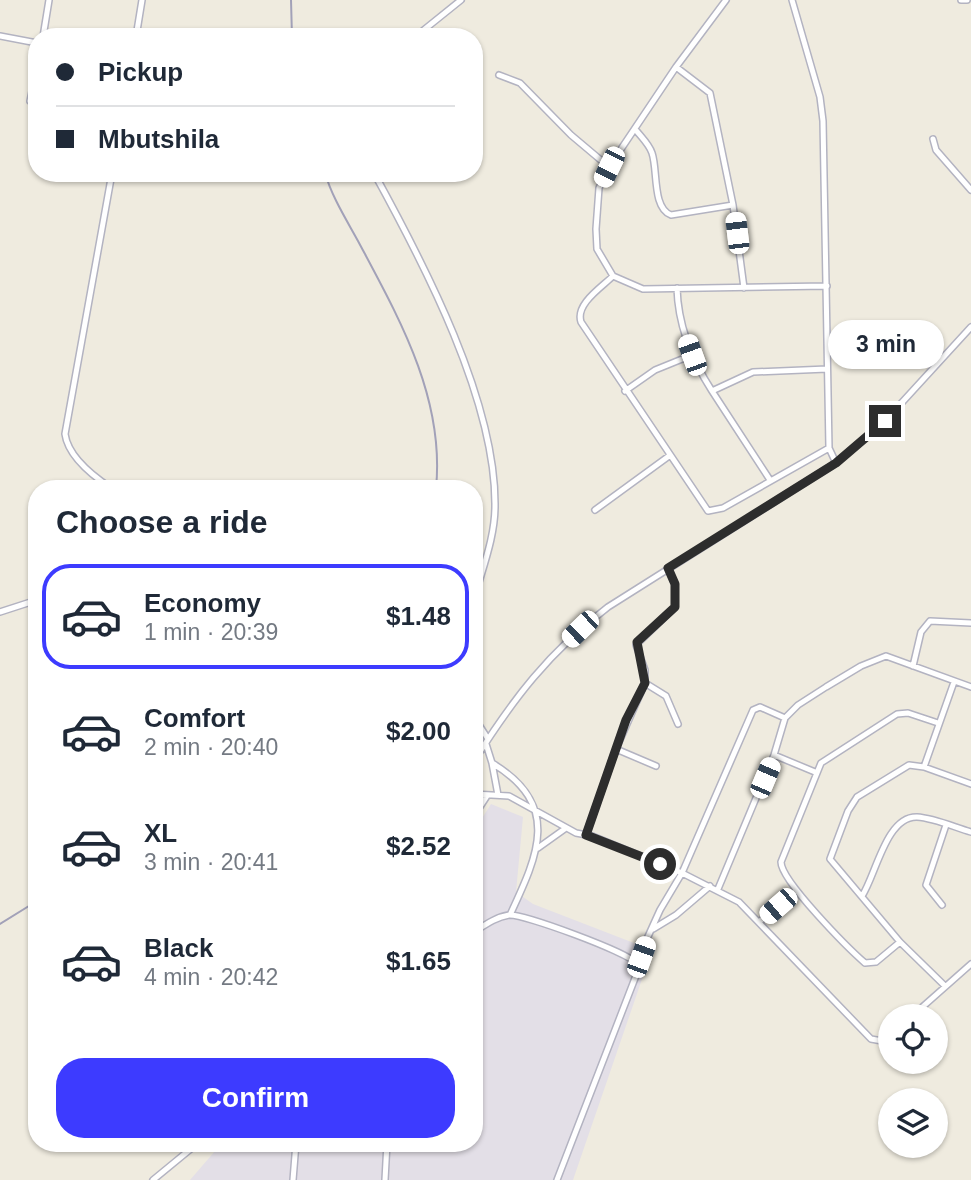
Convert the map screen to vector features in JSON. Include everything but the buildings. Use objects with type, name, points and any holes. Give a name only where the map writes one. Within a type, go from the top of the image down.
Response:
[{"type":"street","points":[[44,28],[49,0]]},
{"type":"street","points":[[137,28],[142,0]]},
{"type":"street","points":[[426,28],[461,0]]},
{"type":"street","points":[[726,0],[676,67],[609,167],[599,188],[597,249],[613,276],[643,289],[827,286]]},
{"type":"street","points":[[792,0],[820,97],[823,121],[829,449],[836,463]]},
{"type":"street","points":[[961,0],[967,0]]},
{"type":"street","points":[[0,36],[28,41]]},
{"type":"street","points":[[676,67],[710,93],[733,205],[744,288]]},
{"type":"street","points":[[499,75],[520,83],[570,135],[609,167]]},
{"type":"street","points":[[635,130],[651,150],[660,205],[665,213],[671,215],[733,205]]},
{"type":"street","points":[[933,139],[936,150],[971,190]]},
{"type":"street","points":[[99,480],[67,446],[65,434],[110,182]]},
{"type":"street","points":[[379,182],[396,211],[438,301],[474,392],[484,430],[495,506],[493,529],[483,566]]},
{"type":"street","points":[[613,276],[582,305],[579,316],[625,391],[708,511],[723,508],[829,449]]},
{"type":"street","points":[[677,288],[678,315],[692,355],[770,481]]},
{"type":"street","points":[[483,747],[521,690],[563,644],[608,607],[836,463],[885,421],[971,327]]},
{"type":"street","points":[[625,391],[655,370],[692,355]]},
{"type":"street","points":[[712,391],[753,372],[827,369]]},
{"type":"street","points":[[595,510],[669,456]]},
{"type":"street","points":[[586,835],[616,748],[645,683],[645,670],[636,645],[675,607],[675,584],[668,568]]},
{"type":"street","points":[[0,612],[28,603]]},
{"type":"street","points":[[913,666],[921,632],[930,621],[971,622]]},
{"type":"street","points":[[718,889],[774,755],[785,718],[797,705],[877,658],[886,656],[971,687]]},
{"type":"street","points":[[924,767],[937,723],[954,682]]},
{"type":"street","points":[[645,683],[666,696],[678,724]]},
{"type":"street","points":[[557,1180],[637,973],[636,963],[664,902],[682,873],[752,710],[760,707],[785,718]]},
{"type":"street","points":[[900,942],[876,962],[865,963],[796,891],[782,871],[780,862],[815,772],[825,759],[897,714],[908,713],[937,723]]},
{"type":"street","points":[[483,734],[487,741],[498,794]]},
{"type":"street","points":[[616,748],[656,766]]},
{"type":"street","points":[[774,755],[815,772]]},
{"type":"street","points":[[492,763],[512,775],[535,809],[539,835],[538,848],[510,915]]},
{"type":"street","points":[[945,986],[900,942],[830,859],[848,811],[865,790],[909,765],[924,767],[971,784]]},
{"type":"street","points":[[483,796],[509,796],[566,828],[682,873],[739,902],[871,1039],[878,1040]]},
{"type":"street","points":[[483,802],[487,796]]},
{"type":"street","points":[[862,896],[886,842],[897,825],[918,817],[971,832]]},
{"type":"street","points":[[943,905],[926,885],[946,825]]},
{"type":"street","points":[[538,848],[566,828]]},
{"type":"street","points":[[653,929],[676,915],[710,886]]},
{"type":"street","points":[[760,922],[796,891]]},
{"type":"street","points":[[483,927],[510,915],[617,950],[636,963]]},
{"type":"street","points":[[925,1004],[971,964]]},
{"type":"street","points":[[153,1180],[187,1152]]},
{"type":"street","points":[[293,1180],[295,1152]]},
{"type":"street","points":[[385,1180],[387,1152]]},
{"type":"shaded area","points":[[491,804],[523,817],[516,892],[533,904],[652,950],[573,1180],[190,1180],[214,1152],[483,1152],[483,817]]},
{"type":"railway","points":[[291,0],[292,28]]},
{"type":"railway","points":[[328,182],[389,299],[416,360],[433,422],[437,455],[436,480]]},
{"type":"railway","points":[[0,924],[28,907]]},
{"type":"route","points":[[660,864],[586,835],[598,794],[626,720],[645,683],[645,670],[636,650],[637,642],[675,607],[675,584],[668,568],[836,463],[885,421]]}]
